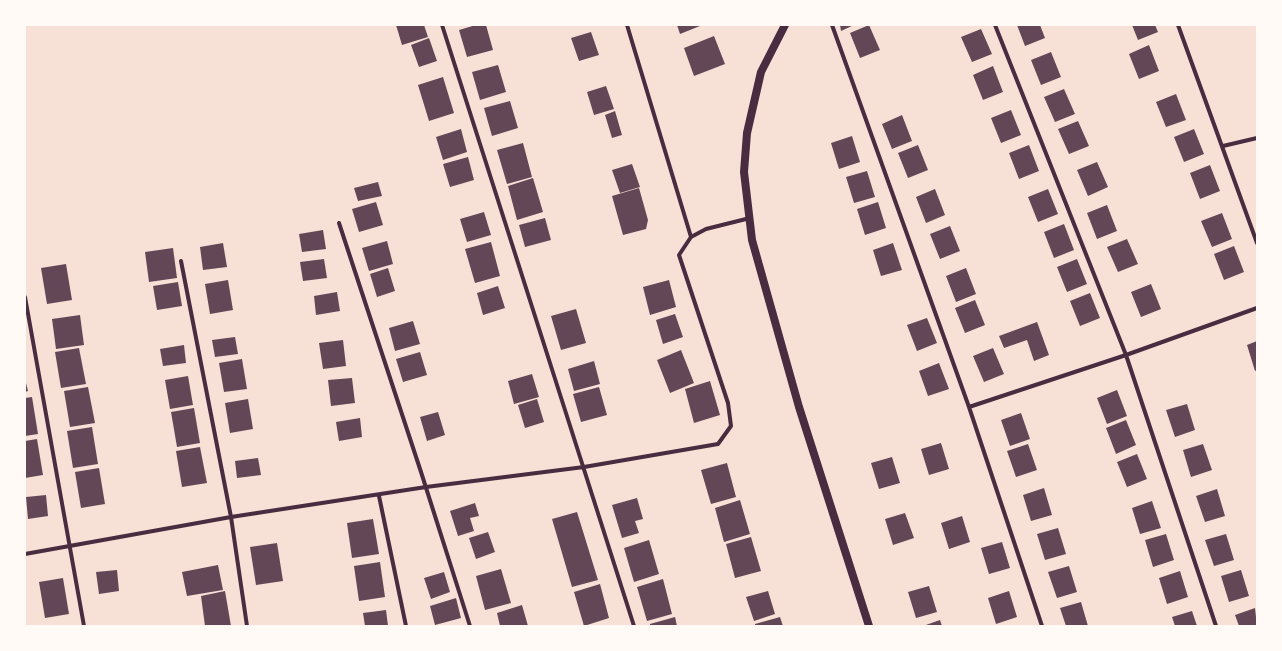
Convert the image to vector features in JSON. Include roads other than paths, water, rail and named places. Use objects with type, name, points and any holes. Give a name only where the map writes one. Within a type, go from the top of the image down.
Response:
[{"type":"main road","points":[[785,25],[761,72],[747,133],[744,172],[752,240],[799,407],[869,626]]},
{"type":"street","points":[[442,25],[634,626]]},
{"type":"street","points":[[627,25],[691,237]]},
{"type":"street","points":[[832,25],[969,406],[1042,626]]},
{"type":"street","points":[[995,25],[1126,355],[1216,626]]},
{"type":"street","points":[[1178,25],[1257,243]]},
{"type":"street","points":[[1223,146],[1257,138]]},
{"type":"street","points":[[25,554],[231,517],[379,496],[426,487],[584,467],[718,444],[731,426],[728,403],[679,255],[691,237],[706,230],[750,218]]},
{"type":"street","points":[[339,223],[470,626]]},
{"type":"street","points":[[181,261],[231,517],[247,626]]},
{"type":"street","points":[[25,297],[84,626]]},
{"type":"street","points":[[969,406],[1126,355],[1257,308]]},
{"type":"street","points":[[379,496],[406,626]]}]
